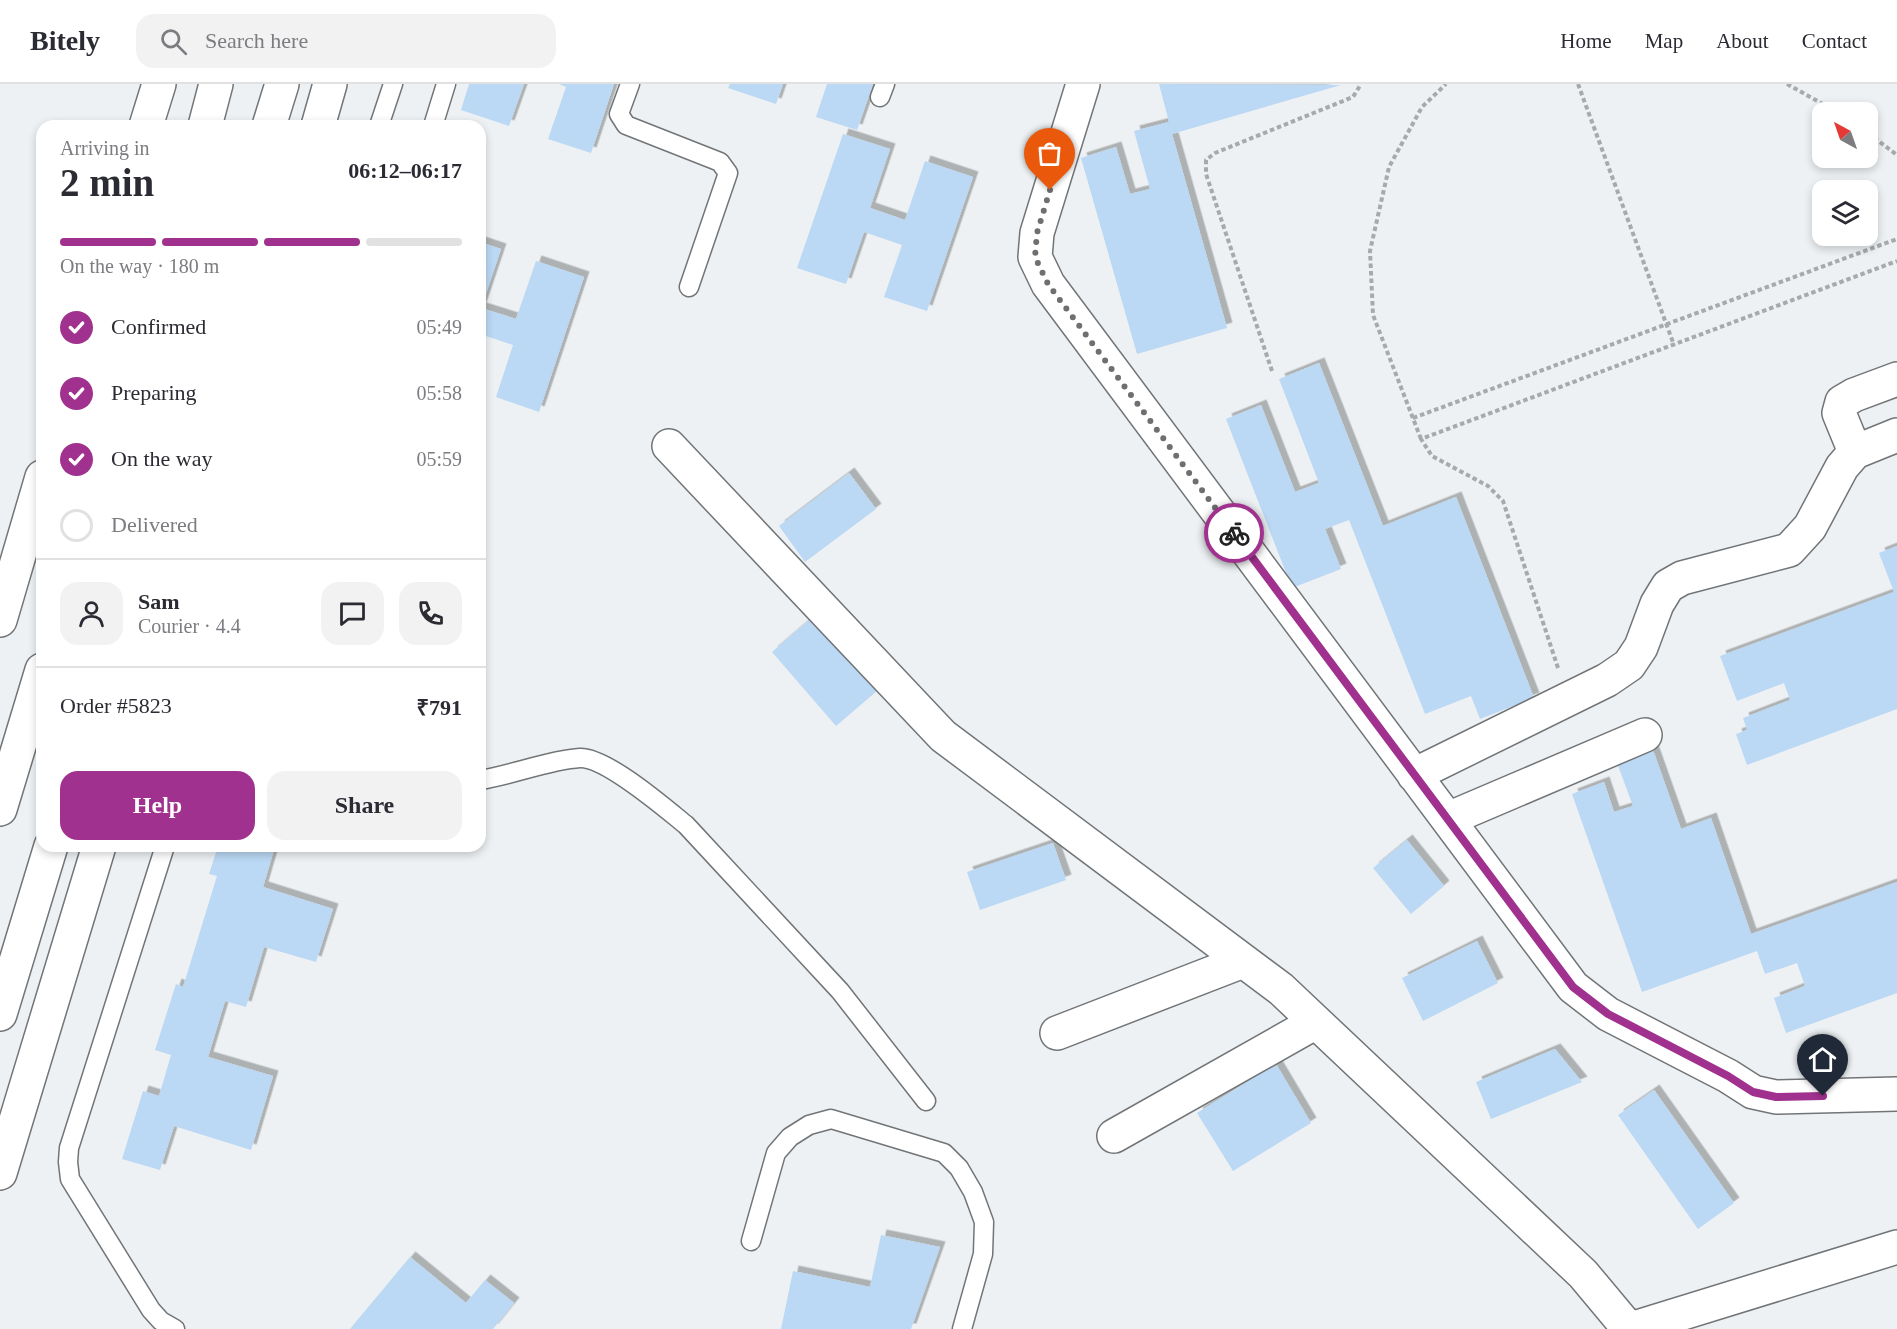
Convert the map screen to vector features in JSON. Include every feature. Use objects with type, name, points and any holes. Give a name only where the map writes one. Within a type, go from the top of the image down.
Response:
[{"type":"street","points":[[148,120],[159,84]]},
{"type":"street","points":[[207,120],[216,84]]},
{"type":"street","points":[[271,120],[282,84]]},
{"type":"street","points":[[320,120],[330,84]]},
{"type":"street","points":[[1083,84],[1037,233],[1035,257],[1048,284],[1573,987],[1608,1014],[1728,1076],[1753,1092],[1776,1097],[1897,1094]]},
{"type":"street","points":[[1855,452],[1839,413],[1842,402],[1854,395],[1897,379]]},
{"type":"street","points":[[1414,775],[1607,680],[1629,665],[1641,647],[1657,604],[1668,586],[1682,578],[1789,550],[1809,527],[1842,467],[1855,452],[1897,435]]},
{"type":"street","points":[[669,446],[943,736],[1281,989],[1583,1274],[1630,1329],[1897,1247]]},
{"type":"street","points":[[0,620],[36,497]]},
{"type":"street","points":[[0,809],[36,690]]},
{"type":"street","points":[[1448,819],[1645,735]]},
{"type":"street","points":[[0,1014],[49,852]]},
{"type":"street","points":[[0,1173],[97,852]]},
{"type":"street","points":[[1057,1033],[1244,961]]},
{"type":"street","points":[[1114,1136],[1316,1022]]},
{"type":"lane","points":[[381,120],[393,84]]},
{"type":"lane","points":[[435,120],[446,84]]},
{"type":"lane","points":[[630,84],[619,114],[626,125],[720,162],[728,173],[689,287]]},
{"type":"lane","points":[[486,779],[583,758],[602,764],[661,804],[686,825],[840,991],[926,1101]]},
{"type":"lane","points":[[163,852],[69,1148],[68,1162],[70,1179],[151,1310],[160,1321],[175,1329]]},
{"type":"lane","points":[[751,1241],[776,1153],[790,1137],[809,1125],[831,1119],[944,1153],[959,1168],[973,1192],[984,1222],[983,1254],[963,1329]]},
{"type":"path","points":[[1272,371],[1206,174],[1206,160],[1215,153],[1353,97],[1361,84]]},
{"type":"path","points":[[1446,84],[1422,107],[1389,167],[1370,251],[1373,315],[1421,439],[1432,456],[1488,486],[1503,501],[1569,699]]},
{"type":"path","points":[[1578,84],[1674,345]]},
{"type":"path","points":[[1788,84],[1820,102]]},
{"type":"path","points":[[1878,141],[1897,155]]},
{"type":"path","points":[[1413,417],[1897,239]]},
{"type":"path","points":[[1421,439],[1897,261]]},
{"type":"building","points":[[469,84],[524,84],[509,126],[461,110]]},
{"type":"building","points":[[559,84],[614,84],[591,153],[548,139],[566,87]]},
{"type":"building","points":[[730,84],[783,84],[776,104],[728,88]]},
{"type":"building","points":[[827,84],[873,84],[857,130],[816,117]]},
{"type":"building","points":[[1159,84],[1341,85],[1172,134],[1227,328],[1137,354],[1081,158],[1116,147],[1130,194],[1150,189],[1134,131],[1169,122]]},
{"type":"building","points":[[843,134],[890,149],[870,208],[905,220],[925,161],[973,177],[927,311],[884,297],[902,245],[864,232],[846,284],[797,268]]},
{"type":"building","points":[[486,244],[501,249],[486,293]]},
{"type":"building","points":[[536,261],[584,277],[539,412],[496,397],[513,345],[486,336],[486,310],[516,319]]},
{"type":"building","points":[[1319,363],[1383,526],[1456,497],[1534,698],[1480,719],[1471,696],[1425,714],[1349,520],[1325,529],[1341,569],[1292,588],[1226,419],[1261,405],[1295,492],[1319,483],[1279,379]]},
{"type":"building","points":[[849,473],[876,509],[805,562],[779,526]]},
{"type":"building","points":[[1897,546],[1897,709],[1747,765],[1736,734],[1747,730],[1743,718],[1790,700],[1784,683],[1737,701],[1720,656],[1894,592],[1879,553]]},
{"type":"building","points":[[814,616],[878,690],[836,726],[772,652]]},
{"type":"building","points":[[1653,750],[1681,829],[1711,818],[1751,934],[1897,882],[1897,993],[1786,1033],[1774,998],[1805,986],[1797,963],[1765,974],[1757,951],[1642,992],[1572,794],[1604,782],[1614,812],[1633,806],[1617,763]]},
{"type":"building","points":[[1407,840],[1444,886],[1411,914],[1373,868]]},
{"type":"building","points":[[1053,843],[1066,880],[980,910],[967,872]]},
{"type":"building","points":[[216,852],[273,852],[263,887],[333,909],[316,962],[264,947],[246,1007],[225,1001],[208,1057],[273,1076],[251,1150],[174,1126],[160,1170],[122,1159],[143,1091],[159,1096],[171,1055],[155,1050],[176,984],[183,987],[217,876],[209,874]]},
{"type":"building","points":[[1477,941],[1498,983],[1423,1021],[1402,978]]},
{"type":"building","points":[[1555,1049],[1582,1082],[1491,1119],[1476,1082]]},
{"type":"building","points":[[1276,1064],[1311,1123],[1233,1171],[1197,1113]]},
{"type":"building","points":[[1654,1090],[1734,1203],[1698,1229],[1618,1115]]},
{"type":"building","points":[[881,1235],[940,1247],[911,1329],[781,1329],[793,1271],[870,1287]]},
{"type":"building","points":[[410,1257],[466,1303],[485,1280],[514,1303],[493,1329],[350,1329]]},
{"type":"way so far","points":[[1050,190],[1037,233],[1035,257],[1048,284],[1234,533]]},
{"type":"route","points":[[1234,533],[1573,987],[1608,1014],[1728,1076],[1753,1092],[1776,1097],[1823,1096]]}]
